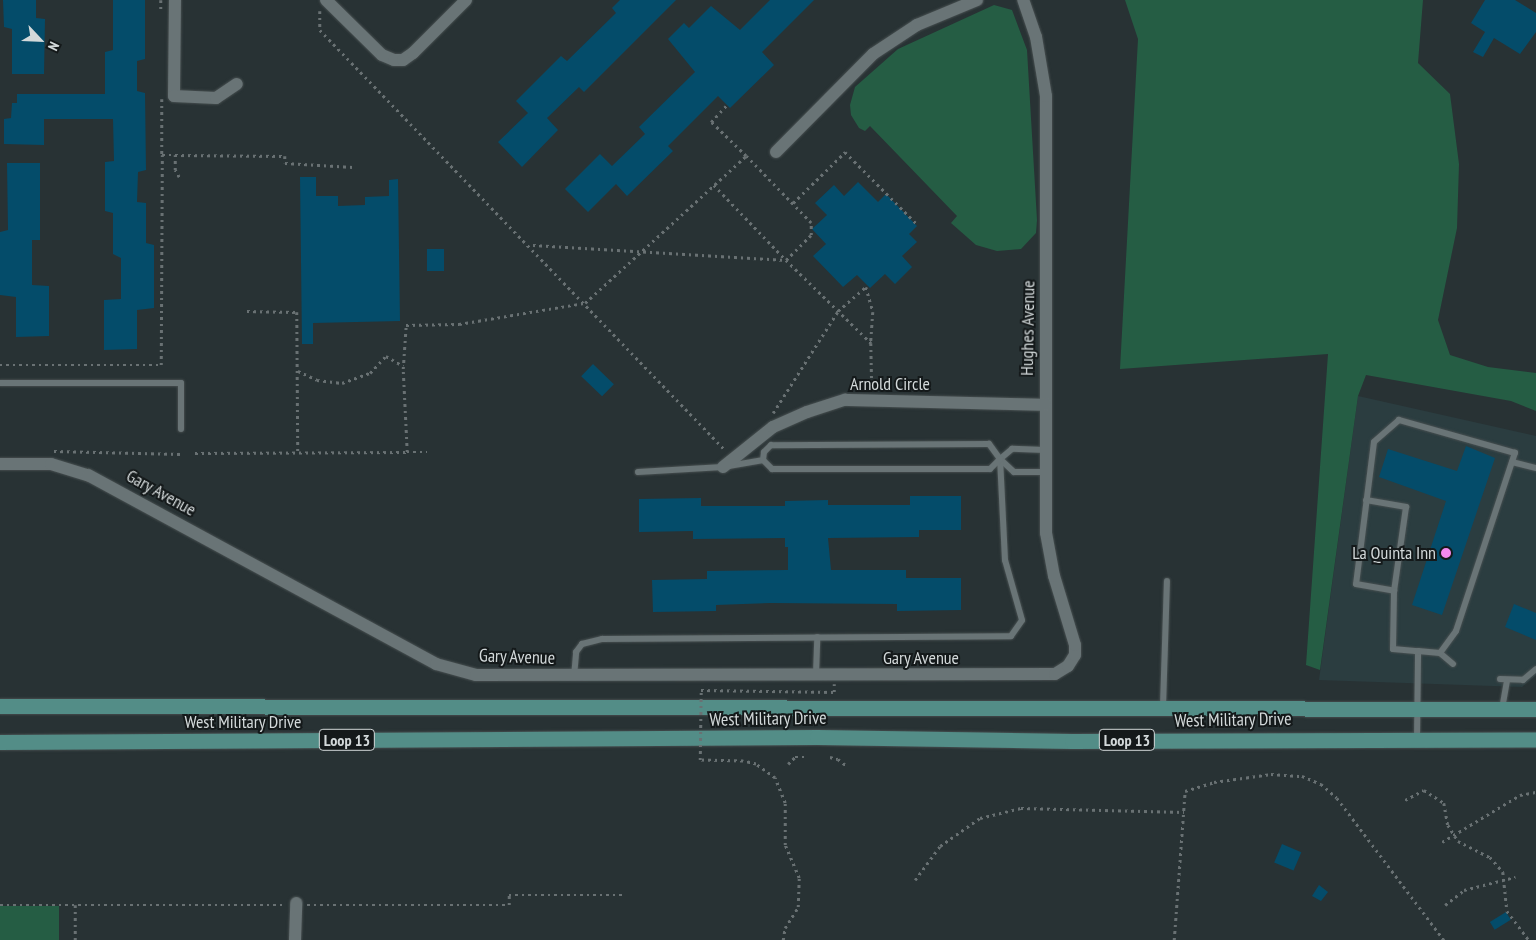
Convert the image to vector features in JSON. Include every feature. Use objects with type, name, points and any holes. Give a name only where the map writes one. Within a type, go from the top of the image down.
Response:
[{"type":"main road","name":"West Military Drive","points":[[0,706],[1536,709]]},
{"type":"main road","name":"West Military Drive","points":[[0,742],[817,737],[1072,741],[1536,739]]},
{"type":"street","points":[[174,0],[174,96],[216,98],[237,84]]},
{"type":"street","points":[[323,5],[382,55],[403,60],[466,0]]},
{"type":"street","points":[[776,152],[873,54],[917,25],[977,0]]},
{"type":"street","name":"Hughes Avenue","points":[[1023,0],[1036,37],[1046,96],[1045,472],[1049,555],[1070,624],[1075,655]]},
{"type":"street","name":"Arnold Circle","points":[[723,466],[766,434],[807,412],[845,400],[1045,405]]},
{"type":"street","name":"Gary Avenue","points":[[0,464],[51,464],[103,481],[436,664],[476,675],[574,677],[1055,674],[1068,666],[1075,655]]},
{"type":"street","points":[[296,904],[296,940]]},
{"type":"lane","points":[[0,383],[181,383],[181,429]]},
{"type":"lane","points":[[1394,591],[1356,584],[1374,442],[1399,420],[1515,453],[1456,631],[1440,654]]},
{"type":"lane","points":[[766,434],[778,445]]},
{"type":"lane","points":[[763,460],[764,452],[771,445],[982,443],[989,444],[1000,459],[1014,472],[1045,472]]},
{"type":"lane","points":[[763,460],[772,469],[990,469],[1012,449],[1045,450]]},
{"type":"lane","points":[[574,677],[576,652],[582,644],[602,639],[1011,636],[1016,632],[1022,620],[1005,560],[1000,459]]},
{"type":"lane","points":[[638,472],[723,466],[763,460]]},
{"type":"lane","points":[[1512,462],[1536,468]]},
{"type":"lane","points":[[1366,500],[1406,507],[1394,591],[1393,649],[1440,654],[1453,664]]},
{"type":"lane","points":[[1163,708],[1167,582]]},
{"type":"lane","points":[[816,676],[817,636]]},
{"type":"lane","points":[[1416,739],[1418,651]]},
{"type":"lane","points":[[1502,709],[1504,680],[1523,680],[1536,669]]},
{"type":"path","points":[[323,5],[320,30],[531,245],[726,451]]},
{"type":"path","points":[[531,245],[786,260],[811,235],[811,223],[711,122],[727,105]]},
{"type":"path","points":[[793,204],[845,152],[918,225]]},
{"type":"path","points":[[0,365],[161,365],[162,155]]},
{"type":"path","points":[[179,177],[175,170],[175,155],[285,156],[285,163],[353,167]]},
{"type":"path","points":[[407,452],[403,366],[406,325],[459,324],[585,303],[746,156]]},
{"type":"path","points":[[714,185],[786,260],[871,343]]},
{"type":"path","points":[[766,434],[769,418],[838,311],[866,287],[873,312],[871,343],[872,400]]},
{"type":"path","points":[[247,311],[297,312],[298,453]]},
{"type":"path","points":[[298,371],[318,380],[342,383],[370,372],[386,356],[403,366]]},
{"type":"path","points":[[45,452],[181,454]]},
{"type":"path","points":[[195,453],[426,452]]},
{"type":"path","points":[[783,940],[785,928],[798,907],[799,878],[786,845],[785,803],[775,778],[756,764],[743,760],[700,760],[701,690],[834,692]]},
{"type":"path","points":[[788,764],[795,757],[805,757]]},
{"type":"path","points":[[830,757],[838,759],[848,766]]},
{"type":"path","points":[[1174,940],[1185,790],[1214,782],[1272,774],[1302,776],[1321,784],[1337,798],[1444,940]]},
{"type":"path","points":[[1405,800],[1419,791],[1431,793],[1444,803],[1454,835],[1466,846],[1490,857],[1502,872],[1505,880],[1507,911],[1529,940]]},
{"type":"path","points":[[1442,842],[1511,800],[1536,792]]},
{"type":"path","points":[[915,880],[940,846],[980,818],[1021,808],[1184,812]]},
{"type":"path","points":[[1445,905],[1464,890],[1515,877]]},
{"type":"path","points":[[0,905],[509,905],[509,895],[625,895]]},
{"type":"path","points":[[75,905],[75,940]]},
{"type":"shaded area","points":[[1358,396],[1536,436],[1536,675],[1522,687],[1319,680]]},
{"type":"green space","points":[[1125,0],[1423,0],[1418,63],[1450,94],[1459,164],[1457,228],[1438,320],[1450,355],[1488,367],[1536,373],[1536,411],[1511,401],[1366,375],[1358,396],[1320,670],[1306,665],[1328,354],[1120,369],[1138,39]]},
{"type":"green space","points":[[994,5],[1012,10],[1027,50],[1037,220],[1036,233],[1021,249],[997,251],[976,245],[951,223],[957,216],[870,126],[865,131],[859,128],[851,115],[850,105],[855,87],[898,49]]},
{"type":"green space","points":[[0,906],[59,906],[59,940],[0,940]]},
{"type":"building","points":[[3,0],[36,0],[36,18],[45,19],[44,74],[12,74],[12,29],[4,27]]},
{"type":"building","points":[[113,0],[145,0],[145,59],[137,61],[137,91],[145,93],[146,170],[138,172],[137,202],[146,203],[146,243],[154,245],[154,308],[137,310],[137,349],[104,350],[104,300],[121,299],[121,258],[113,254],[113,213],[105,211],[105,162],[114,161],[113,119],[44,119],[44,145],[4,144],[4,119],[11,118],[12,103],[17,103],[17,94],[105,94],[105,52],[113,50]]},
{"type":"building","points":[[620,0],[676,0],[584,92],[579,87],[547,118],[558,130],[522,167],[498,142],[528,113],[516,101],[561,56],[567,61],[616,13],[612,8]]},
{"type":"building","points":[[770,0],[814,0],[762,52],[774,65],[730,108],[718,96],[668,146],[673,151],[627,196],[616,184],[588,212],[565,189],[600,154],[612,166],[645,134],[639,127],[695,72],[668,39],[684,23],[689,28],[711,6],[740,30]]},
{"type":"building","points":[[1485,0],[1515,0],[1536,13],[1536,32],[1520,54],[1494,38],[1483,57],[1473,52],[1485,32],[1471,23]]},
{"type":"building","points":[[7,163],[40,163],[40,240],[32,240],[32,285],[49,286],[49,336],[16,337],[16,297],[0,295],[0,232],[8,230]]},
{"type":"building","points":[[300,177],[316,177],[316,196],[338,196],[338,206],[365,205],[365,197],[389,196],[389,180],[398,179],[400,321],[313,323],[313,344],[302,344]]},
{"type":"building","points":[[858,182],[878,202],[886,194],[917,226],[909,234],[917,242],[902,256],[912,267],[895,284],[885,274],[870,288],[857,275],[843,287],[813,256],[826,244],[812,229],[827,215],[815,203],[834,185],[844,196]]},
{"type":"building","points":[[427,249],[444,249],[444,271],[427,271]]},
{"type":"building","points":[[593,364],[614,384],[602,396],[581,376]]},
{"type":"building","name":"La Quinta Inn","points":[[1466,446],[1495,458],[1442,615],[1412,605],[1446,501],[1379,477],[1388,449],[1457,471]]},
{"type":"building","points":[[910,496],[961,496],[961,530],[919,530],[919,537],[828,538],[831,570],[906,570],[906,578],[961,578],[961,610],[897,611],[897,604],[771,603],[716,605],[716,611],[653,612],[652,580],[707,579],[707,571],[788,570],[788,547],[785,547],[785,538],[693,539],[693,531],[639,532],[639,499],[701,498],[701,506],[785,506],[785,501],[828,500],[828,505],[910,505]]},
{"type":"building","points":[[1514,604],[1536,613],[1536,640],[1505,627]]},
{"type":"building","points":[[1282,844],[1301,852],[1294,871],[1274,862]]},
{"type":"building","points":[[1319,885],[1328,892],[1321,901],[1312,896]]},
{"type":"building","points":[[1506,912],[1511,920],[1495,930],[1490,922]]},
{"type":"place","name":"La Quinta Inn","points":[[1446,553]]}]
